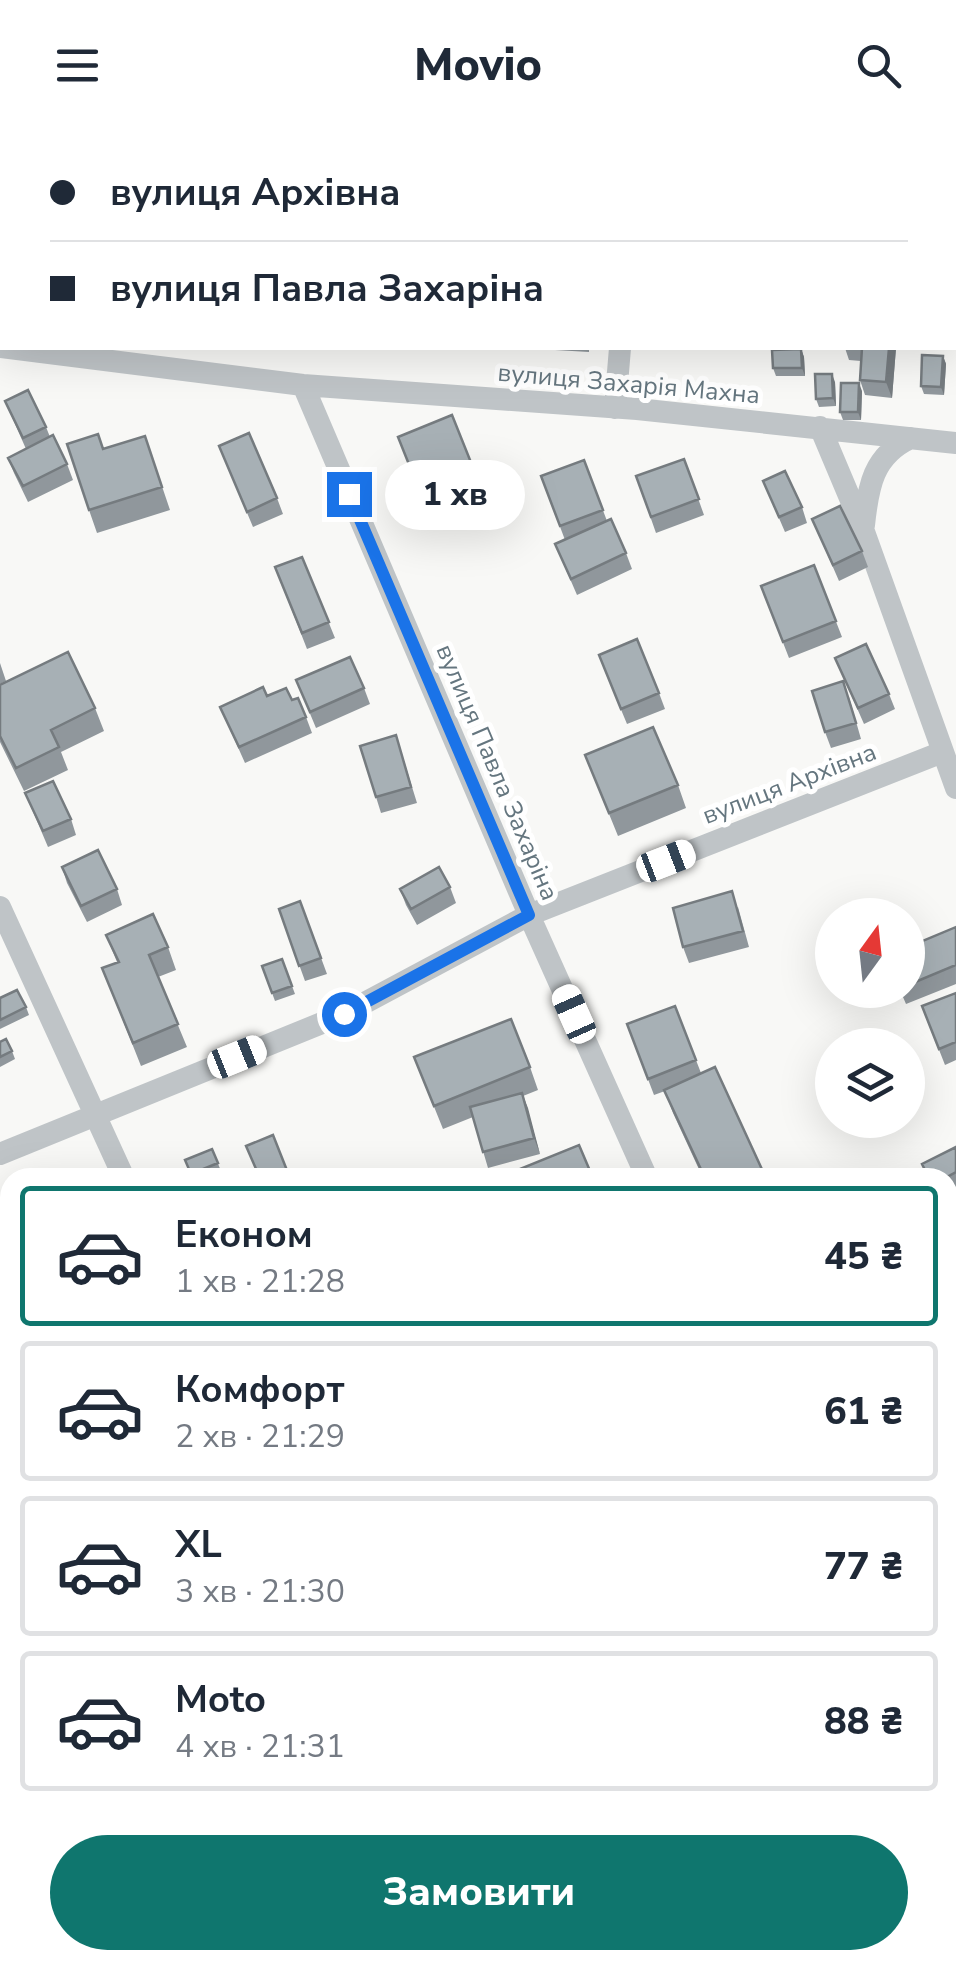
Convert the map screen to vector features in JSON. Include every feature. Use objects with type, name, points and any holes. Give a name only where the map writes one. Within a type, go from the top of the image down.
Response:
[{"type":"street","name":"вулиця Захарія Махна","points":[[46,350],[169,358],[303,386],[615,408],[956,443]]},
{"type":"street","points":[[615,408],[620,350]]},
{"type":"street","name":"вулиця Павла Захаріна","points":[[303,386],[529,915],[643,1168]]},
{"type":"street","points":[[820,427],[864,528],[940,753],[956,788]]},
{"type":"street","points":[[864,528],[875,469],[883,455],[911,438]]},
{"type":"street","name":"вулиця Архівна","points":[[0,1154],[344,1014],[529,915],[940,753]]},
{"type":"street","points":[[0,907],[120,1168]]},
{"type":"building","points":[[772,350],[801,350],[802,368],[773,368]]},
{"type":"building","points":[[862,350],[889,350],[886,382],[860,380]]},
{"type":"building","points":[[922,355],[943,356],[941,387],[921,386]]},
{"type":"building","points":[[815,374],[832,374],[833,398],[816,399]]},
{"type":"building","points":[[841,383],[859,383],[858,412],[840,412]]},
{"type":"building","points":[[28,390],[46,427],[23,438],[5,401]]},
{"type":"building","points":[[452,415],[476,475],[422,497],[398,437]]},
{"type":"building","points":[[249,433],[277,498],[247,512],[219,446]]},
{"type":"building","points":[[98,434],[103,449],[145,436],[162,487],[89,510],[67,444]]},
{"type":"building","points":[[53,435],[67,464],[23,486],[8,458]]},
{"type":"building","points":[[684,459],[699,499],[651,517],[636,476]]},
{"type":"building","points":[[584,460],[603,510],[560,526],[541,476]]},
{"type":"building","points":[[785,471],[802,507],[779,517],[763,481]]},
{"type":"building","points":[[840,506],[862,551],[833,565],[812,519]]},
{"type":"building","points":[[611,519],[626,553],[571,579],[555,544]]},
{"type":"building","points":[[302,557],[329,622],[302,633],[275,567]]},
{"type":"building","points":[[814,565],[836,621],[783,642],[761,586]]},
{"type":"building","points":[[637,639],[659,693],[621,709],[599,655]]},
{"type":"building","points":[[866,644],[889,694],[858,708],[835,658]]},
{"type":"building","points":[[68,652],[95,708],[51,730],[59,747],[16,768],[0,736],[0,685]]},
{"type":"building","points":[[350,657],[364,688],[310,712],[296,680]]},
{"type":"building","points":[[843,681],[856,723],[825,732],[812,691]]},
{"type":"building","points":[[263,687],[267,696],[286,688],[292,700],[298,698],[306,717],[239,747],[220,707]]},
{"type":"building","points":[[653,727],[678,785],[609,813],[585,755]]},
{"type":"building","points":[[396,735],[411,787],[376,797],[360,746]]},
{"type":"building","points":[[53,781],[71,819],[43,831],[25,793]]},
{"type":"building","points":[[98,850],[117,889],[81,906],[62,867]]},
{"type":"building","points":[[439,867],[450,887],[411,909],[400,889]]},
{"type":"building","points":[[732,891],[743,931],[683,947],[673,908]]},
{"type":"building","points":[[300,901],[321,958],[299,966],[279,909]]},
{"type":"building","points":[[153,914],[168,947],[149,955],[178,1024],[133,1043],[102,968],[119,962],[106,935]]},
{"type":"building","points":[[956,927],[956,965],[925,978],[925,940]]},
{"type":"building","points":[[282,959],[292,986],[272,993],[262,966]]},
{"type":"building","points":[[17,990],[26,1007],[0,1020],[0,998]]},
{"type":"building","points":[[956,993],[956,1042],[939,1049],[923,1008]]},
{"type":"building","points":[[675,1006],[696,1060],[648,1079],[627,1024]]},
{"type":"building","points":[[511,1019],[530,1067],[434,1106],[414,1057]]},
{"type":"building","points":[[6,1039],[12,1051],[0,1057],[0,1042]]},
{"type":"building","points":[[715,1067],[761,1168],[700,1168],[664,1090]]},
{"type":"building","points":[[522,1093],[534,1138],[483,1152],[470,1107]]},
{"type":"building","points":[[273,1135],[286,1168],[256,1168],[246,1146]]},
{"type":"building","points":[[579,1145],[589,1168],[523,1168]]},
{"type":"building","points":[[956,1147],[956,1168],[924,1168],[922,1164]]},
{"type":"building","points":[[212,1149],[218,1163],[188,1168],[185,1160]]},
{"type":"route","points":[[344,1014],[529,915],[349,494]]}]
